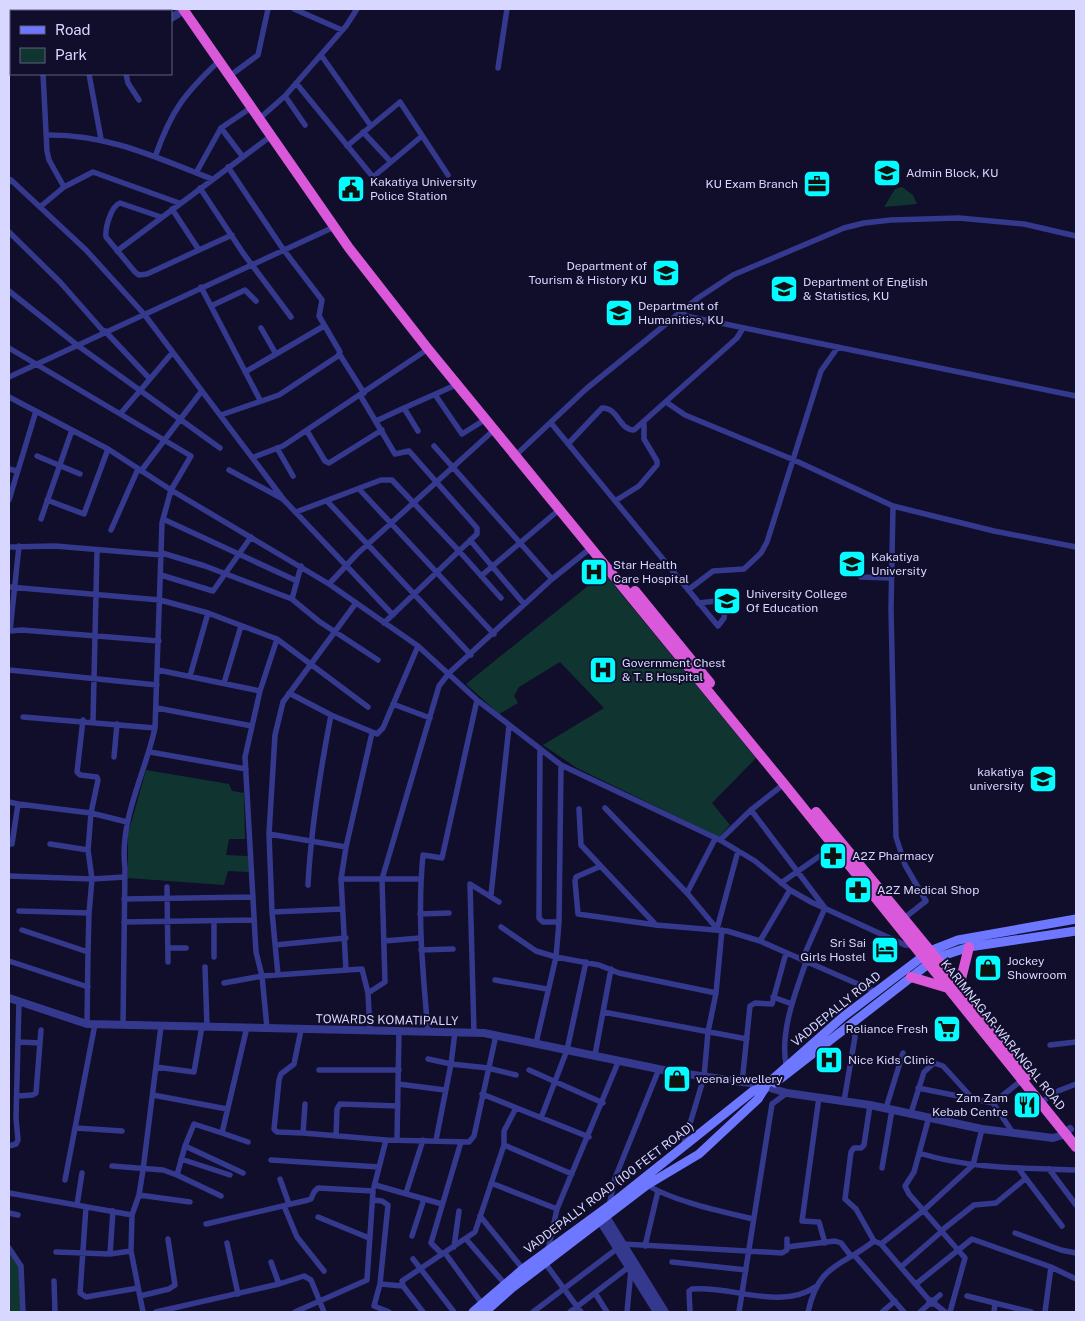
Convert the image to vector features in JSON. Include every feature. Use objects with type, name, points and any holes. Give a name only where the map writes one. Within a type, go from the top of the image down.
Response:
[{"type":"highway","points":[[186,9],[235,72],[272,136],[334,227],[428,349],[486,419],[518,453],[560,509],[834,846],[926,954]]},
{"type":"highway","points":[[186,9],[252,107],[262,117],[353,244],[432,345],[518,453],[903,918],[926,954]]},
{"type":"highway","points":[[911,977],[954,987],[970,947]]},
{"type":"highway","name":"KARIMNAGAR-WARANGAL ROAD","points":[[926,954],[1046,1100],[1070,1133],[1076,1147]]},
{"type":"highway","name":"KARIMNAGAR-WARANGAL ROAD","points":[[954,987],[1022,1080],[1070,1133]]},
{"type":"main road","points":[[484,1308],[545,1263],[603,1214],[699,1154],[758,1099],[766,1086],[776,1082],[911,977],[926,954],[951,941],[1076,919]]},
{"type":"main road","points":[[926,954],[1076,930]]},
{"type":"main road","name":"VADDEPALLY ROAD","points":[[766,1086],[786,1065],[926,954]]},
{"type":"main road","name":"VADDEPALLY ROAD (100 FEET ROAD)","points":[[473,1312],[484,1308],[504,1284],[548,1250],[603,1214],[754,1091],[766,1086]]},
{"type":"street","points":[[172,17],[186,9]]},
{"type":"street","points":[[235,72],[258,55],[268,9]]},
{"type":"street","points":[[294,9],[342,30]]},
{"type":"street","points":[[262,117],[285,96],[342,30],[357,9]]},
{"type":"street","points":[[498,68],[507,9]]},
{"type":"street","points":[[321,55],[371,126]]},
{"type":"street","points":[[155,157],[171,116],[198,81],[220,61]]},
{"type":"street","points":[[43,75],[49,160],[64,187]]},
{"type":"street","points":[[89,75],[101,139]]},
{"type":"street","points":[[126,75],[128,83],[139,100]]},
{"type":"street","points":[[296,83],[373,178],[422,136]]},
{"type":"street","points":[[285,96],[305,125]]},
{"type":"street","points":[[347,146],[400,102],[448,175]]},
{"type":"street","points":[[196,173],[221,128],[252,107]]},
{"type":"street","points":[[221,128],[243,157]]},
{"type":"street","points":[[363,132],[391,162]]},
{"type":"street","points":[[46,135],[72,135],[101,139],[212,179]]},
{"type":"street","points":[[117,251],[160,217],[272,136]]},
{"type":"street","points":[[228,167],[283,249],[322,300],[318,316],[338,347],[340,354],[395,454],[410,451],[477,528],[477,534],[384,623]]},
{"type":"street","points":[[40,207],[64,187],[93,172],[179,203]]},
{"type":"street","points":[[9,174],[10,181],[86,250],[144,314],[201,392],[254,457],[284,500],[393,615]]},
{"type":"street","points":[[200,188],[290,317]]},
{"type":"street","points":[[160,217],[117,204],[106,232],[108,241],[135,272],[142,275],[232,235]]},
{"type":"street","points":[[172,209],[199,250]]},
{"type":"street","points":[[518,453],[586,389],[681,311],[733,275],[838,231],[864,223],[924,218],[983,219],[1024,224],[1076,236]]},
{"type":"street","points":[[9,377],[334,227]]},
{"type":"street","points":[[9,232],[60,282],[150,379]]},
{"type":"street","points":[[201,287],[260,400]]},
{"type":"street","points":[[211,306],[245,290],[256,301]]},
{"type":"street","points":[[9,291],[77,345],[220,448]]},
{"type":"street","points":[[681,311],[686,316],[1076,396]]},
{"type":"street","points":[[245,372],[324,326]]},
{"type":"street","points":[[261,328],[276,354]]},
{"type":"street","points":[[568,444],[602,408],[612,411],[627,429],[631,431],[737,338],[743,328]]},
{"type":"street","points":[[9,348],[191,456],[171,490],[163,519],[160,640],[155,728],[150,752],[127,822],[123,852],[123,1025]]},
{"type":"street","points":[[688,590],[713,571],[744,569],[760,553],[770,536],[820,371],[838,348]]},
{"type":"street","points":[[254,457],[277,448],[307,431],[428,349]]},
{"type":"street","points":[[121,413],[172,353]]},
{"type":"street","points":[[221,415],[279,395],[340,354]]},
{"type":"street","points":[[376,421],[436,396],[458,384]]},
{"type":"street","points":[[111,530],[139,470],[201,392]]},
{"type":"street","points":[[436,396],[462,434],[486,419]]},
{"type":"street","points":[[9,397],[108,449],[171,490],[329,584],[418,646],[477,700],[561,765],[718,840],[738,851],[790,890],[926,954]]},
{"type":"street","points":[[666,402],[685,415],[794,460],[893,506],[994,531],[1076,547]]},
{"type":"street","points":[[404,408],[418,431]]},
{"type":"street","points":[[9,500],[36,411]]},
{"type":"street","points":[[615,501],[639,486],[657,465],[657,460],[644,439],[644,421]]},
{"type":"street","points":[[551,423],[718,626],[724,618],[725,610]]},
{"type":"street","points":[[329,584],[345,565],[495,429]]},
{"type":"street","points":[[41,519],[72,430]]},
{"type":"street","points":[[307,431],[325,461],[329,463],[382,430]]},
{"type":"street","points":[[434,446],[552,579]]},
{"type":"street","points":[[277,448],[293,476]]},
{"type":"street","points":[[47,500],[84,514],[108,449]]},
{"type":"street","points":[[37,456],[80,474]]},
{"type":"street","points":[[9,469],[17,471]]},
{"type":"street","points":[[228,470],[284,500]]},
{"type":"street","points":[[296,512],[360,490],[380,480],[392,480],[501,598]]},
{"type":"street","points":[[360,490],[494,634]]},
{"type":"street","points":[[327,501],[471,655]]},
{"type":"street","points":[[893,506],[892,578],[896,837],[905,865],[926,901],[903,918]]},
{"type":"street","points":[[481,576],[560,509]]},
{"type":"street","points":[[163,519],[297,582]]},
{"type":"street","points":[[161,575],[213,591],[251,537]]},
{"type":"street","points":[[470,540],[524,604]]},
{"type":"street","points":[[19,546],[16,587],[9,631],[160,640]]},
{"type":"street","points":[[9,547],[55,546],[98,551],[162,554],[226,574],[292,599],[378,660]]},
{"type":"street","points":[[368,992],[386,982],[382,879],[439,686],[449,674],[524,604],[592,547]]},
{"type":"street","points":[[93,721],[98,551]]},
{"type":"street","points":[[292,599],[301,566]]},
{"type":"street","points":[[861,577],[892,578]]},
{"type":"street","points":[[9,587],[160,600],[208,613],[277,639],[310,666],[368,707]]},
{"type":"street","points":[[698,603],[717,601]]},
{"type":"street","points":[[278,975],[272,912],[269,834],[275,735],[283,702],[356,603]]},
{"type":"street","points":[[190,676],[208,613]]},
{"type":"street","points":[[224,683],[241,626]]},
{"type":"street","points":[[267,1028],[262,976],[256,952],[245,758],[260,690],[277,639]]},
{"type":"street","points":[[289,693],[331,715],[377,734],[383,728],[418,646]]},
{"type":"street","points":[[9,670],[157,685]]},
{"type":"street","points":[[158,670],[260,690]]},
{"type":"street","points":[[428,1032],[420,938],[423,856],[442,858],[477,700]]},
{"type":"street","points":[[393,704],[430,718]]},
{"type":"street","points":[[157,708],[252,726]]},
{"type":"street","points":[[308,885],[310,841],[331,715]]},
{"type":"street","points":[[23,717],[83,720],[155,728]]},
{"type":"street","points":[[65,1180],[76,1128],[91,1024],[88,952],[92,879],[88,850],[91,813],[98,779],[80,775],[77,769],[83,720]]},
{"type":"street","points":[[114,757],[117,724]]},
{"type":"street","points":[[491,895],[509,726]]},
{"type":"street","points":[[346,970],[346,938],[342,909],[341,879],[346,847],[372,733]]},
{"type":"street","points":[[540,750],[539,918],[543,922],[559,922]]},
{"type":"street","points":[[150,752],[246,769]]},
{"type":"street","points":[[536,1043],[556,956],[559,922],[561,765]]},
{"type":"street","points":[[687,894],[718,840],[751,810],[784,784]]},
{"type":"street","points":[[9,802],[91,813],[127,822]]},
{"type":"street","points":[[9,844],[12,844],[18,804]]},
{"type":"street","points":[[605,808],[719,930]]},
{"type":"street","points":[[579,809],[580,842],[656,925]]},
{"type":"street","points":[[751,810],[825,908]]},
{"type":"street","points":[[269,834],[346,847]]},
{"type":"street","points":[[50,844],[88,850]]},
{"type":"street","points":[[781,883],[834,846]]},
{"type":"street","points":[[682,1149],[704,1077],[708,1032],[716,993],[719,930],[738,851]]},
{"type":"street","points":[[601,866],[576,877],[578,914],[656,925],[719,930],[760,941],[876,992]]},
{"type":"street","points":[[9,876],[92,879],[124,877]]},
{"type":"street","points":[[341,879],[421,879]]},
{"type":"street","points":[[474,1033],[470,884],[491,895],[499,902]]},
{"type":"street","points":[[167,887],[168,962]]},
{"type":"street","points":[[760,941],[790,890]]},
{"type":"street","points":[[124,899],[253,897]]},
{"type":"street","points":[[786,1065],[784,1044],[792,1004],[804,961],[825,908]]},
{"type":"street","points":[[272,912],[342,909]]},
{"type":"street","points":[[19,911],[89,913]]},
{"type":"street","points":[[420,914],[449,913]]},
{"type":"street","points":[[124,922],[254,920]]},
{"type":"street","points":[[214,921],[214,957]]},
{"type":"street","points":[[501,927],[536,951],[586,962],[619,973],[716,993]]},
{"type":"street","points":[[22,930],[88,952]]},
{"type":"street","points":[[275,945],[346,938]]},
{"type":"street","points":[[384,941],[420,938]]},
{"type":"street","points":[[168,948],[186,948]]},
{"type":"street","points":[[421,950],[453,949]]},
{"type":"street","points":[[742,1083],[750,1006],[754,1003],[770,1005],[786,953]]},
{"type":"street","points":[[9,961],[88,987]]},
{"type":"street","points":[[541,1118],[566,1050],[586,962]]},
{"type":"street","points":[[156,1067],[194,1072],[204,1026],[205,967]]},
{"type":"street","points":[[224,983],[262,976],[362,969],[368,992],[370,1031]]},
{"type":"street","points":[[594,1055],[611,969]]},
{"type":"street","points":[[495,980],[547,989]]},
{"type":"street","points":[[773,997],[792,1004]]},
{"type":"street","name":"TOWARDS KOMATIPALLY","points":[[9,998],[91,1024],[455,1032],[496,1035],[659,1069],[766,1086],[787,1093],[870,1105],[982,1129],[1053,1138],[1070,1133]]},
{"type":"street","points":[[9,1146],[16,1144],[18,1140],[16,1118],[19,1001]]},
{"type":"street","points":[[603,1012],[747,1039]]},
{"type":"street","points":[[844,1101],[855,1037],[852,1024]]},
{"type":"street","points":[[143,1312],[132,1251],[132,1215],[139,1195],[144,1170],[161,1026]]},
{"type":"street","points":[[222,1133],[247,1027]]},
{"type":"street","points":[[18,1096],[36,1093],[41,1030]]},
{"type":"street","points":[[301,1030],[294,1064],[281,1074],[279,1080],[274,1129],[278,1132],[386,1140],[462,1142],[469,1142],[474,1136],[496,1035]]},
{"type":"street","points":[[397,1139],[400,1032]]},
{"type":"street","points":[[436,1140],[451,1064],[455,1032]]},
{"type":"street","points":[[19,1042],[40,1043]]},
{"type":"street","points":[[1050,1046],[1076,1042]]},
{"type":"street","points":[[882,1168],[889,1109],[903,1053]]},
{"type":"street","points":[[428,1059],[451,1064],[488,1068],[516,1075]]},
{"type":"street","points":[[548,1250],[557,1209],[589,1137],[619,1060]]},
{"type":"street","points":[[911,1113],[926,1068],[939,1063],[974,1100]]},
{"type":"street","points":[[659,1069],[615,1178],[603,1214],[621,1246],[665,1312]]},
{"type":"street","points":[[319,1070],[399,1070]]},
{"type":"street","points":[[529,1070],[602,1102]]},
{"type":"street","points":[[993,1103],[1022,1080]]},
{"type":"street","points":[[398,1084],[445,1090]]},
{"type":"street","points":[[1046,1100],[1058,1091],[1076,1084]]},
{"type":"street","points":[[918,1088],[993,1103],[1013,1132]]},
{"type":"street","points":[[739,1312],[772,1104],[787,1093]]},
{"type":"street","points":[[482,1094],[589,1137]]},
{"type":"street","points":[[153,1095],[227,1109]]},
{"type":"street","points":[[819,1097],[802,1221],[819,1222],[825,1243]]},
{"type":"street","points":[[303,1133],[305,1104]]},
{"type":"street","points":[[336,1136],[337,1109],[340,1104],[398,1106]]},
{"type":"street","points":[[870,1105],[864,1145],[854,1148],[851,1152],[845,1196],[856,1209],[874,1241],[880,1244],[902,1266],[932,1302],[946,1312]]},
{"type":"street","points":[[423,1312],[403,1286],[404,1279],[475,1232],[504,1145],[504,1131],[516,1108]]},
{"type":"street","points":[[929,1117],[914,1172],[906,1183],[905,1189],[965,1258],[950,1312]]},
{"type":"street","points":[[9,1119],[16,1118]]},
{"type":"street","points":[[177,1175],[185,1146],[194,1124],[248,1142]]},
{"type":"street","points":[[76,1128],[122,1131]]},
{"type":"street","points":[[880,1244],[924,1210],[973,1165],[982,1129]]},
{"type":"street","points":[[295,1312],[367,1280],[368,1238],[374,1188],[386,1140]]},
{"type":"street","points":[[406,1194],[423,1140]]},
{"type":"street","points":[[462,1142],[431,1243],[444,1254],[484,1308]]},
{"type":"street","points":[[504,1145],[572,1174]]},
{"type":"street","points":[[185,1146],[244,1173]]},
{"type":"street","points":[[920,1153],[940,1160],[973,1165],[1076,1170]]},
{"type":"street","points":[[181,1159],[230,1175]]},
{"type":"street","points":[[271,1160],[379,1167]]},
{"type":"street","points":[[112,1166],[163,1170],[220,1196]]},
{"type":"street","points":[[1018,1168],[1062,1226]]},
{"type":"street","points":[[1049,1169],[1076,1205]]},
{"type":"street","points":[[77,1205],[82,1173]]},
{"type":"street","points":[[280,1179],[297,1237],[324,1271]]},
{"type":"street","points":[[902,1266],[974,1205],[996,1203],[1025,1179]]},
{"type":"street","points":[[491,1182],[557,1209]]},
{"type":"street","points":[[647,1185],[658,1191],[753,1219]]},
{"type":"street","points":[[206,1224],[312,1199],[314,1192],[318,1188],[374,1188],[442,1204]]},
{"type":"street","points":[[646,1246],[658,1191]]},
{"type":"street","points":[[9,1193],[132,1215]]},
{"type":"street","points":[[139,1195],[190,1202]]},
{"type":"street","points":[[412,1236],[424,1199]]},
{"type":"street","points":[[373,1200],[382,1201],[388,1205],[380,1284],[374,1306],[389,1312]]},
{"type":"street","points":[[86,1207],[79,1290],[82,1296],[138,1288]]},
{"type":"street","points":[[110,1254],[113,1211]]},
{"type":"street","points":[[454,1247],[459,1211]]},
{"type":"street","points":[[9,1213],[18,1215]]},
{"type":"street","points":[[480,1216],[524,1269]]},
{"type":"street","points":[[318,1217],[368,1238]]},
{"type":"street","points":[[1015,1233],[1061,1250],[1076,1253]]},
{"type":"street","points":[[466,1239],[504,1284]]},
{"type":"street","points":[[533,1312],[621,1246],[784,1253],[787,1247],[787,1239]]},
{"type":"street","points":[[916,1284],[972,1239],[1051,1267],[1076,1279]]},
{"type":"street","points":[[140,1296],[169,1289],[175,1285],[168,1240]]},
{"type":"street","points":[[690,1312],[689,1291],[692,1289],[742,1292],[788,1298],[804,1294],[815,1287],[833,1266],[853,1256],[874,1241]]},
{"type":"street","points":[[787,1247],[838,1242],[904,1312]]},
{"type":"street","points":[[227,1243],[238,1294]]},
{"type":"street","points":[[621,1246],[630,1267],[657,1312]]},
{"type":"street","points":[[9,1248],[21,1266],[23,1312]]},
{"type":"street","points":[[56,1252],[110,1254],[132,1251]]},
{"type":"street","points":[[413,1259],[454,1312]]},
{"type":"street","points":[[271,1262],[279,1284]]},
{"type":"street","points":[[672,1262],[746,1270]]},
{"type":"street","points":[[545,1263],[565,1288],[579,1310]]},
{"type":"street","points":[[570,1312],[579,1310],[595,1293],[630,1267]]},
{"type":"street","points":[[627,1312],[630,1267]]},
{"type":"street","points":[[1045,1312],[1051,1267]]},
{"type":"street","points":[[156,1312],[238,1294],[304,1276],[308,1277],[324,1312]]},
{"type":"street","points":[[54,1281],[55,1312]]},
{"type":"street","points":[[380,1284],[403,1286]]},
{"type":"street","points":[[808,1312],[815,1287]]},
{"type":"street","points":[[595,1293],[607,1312]]},
{"type":"street","points":[[920,1312],[940,1296]]},
{"type":"street","points":[[967,1296],[1031,1312]]},
{"type":"street","points":[[882,1312],[895,1301]]},
{"type":"street","points":[[994,1312],[995,1303]]},
{"type":"green space","points":[[902,187],[913,195],[917,204],[884,207],[895,189]]},
{"type":"green space","points":[[604,573],[756,758],[712,803],[730,825],[719,837],[577,768],[543,745],[604,708],[560,662],[519,687],[514,696],[518,703],[499,714],[466,684]]},
{"type":"green space","points":[[146,770],[229,784],[232,791],[244,793],[245,839],[229,839],[226,855],[248,856],[249,872],[228,871],[224,885],[128,878],[128,834]]},
{"type":"green space","points":[[9,1251],[19,1265],[21,1312],[9,1312]]},
{"type":"place","name":"Admin Block, KU","points":[[887,173]]},
{"type":"place","name":"KU Exam Branch","points":[[817,184]]},
{"type":"place","name":"Kakatiya University Police Station","points":[[351,189]]},
{"type":"place","name":"Department of Tourism & History KU","points":[[666,273]]},
{"type":"place","name":"Department of English & Statistics, KU","points":[[784,289]]},
{"type":"place","name":"Department of Humanities, KU","points":[[619,313]]},
{"type":"place","name":"Kakatiya University","points":[[852,564]]},
{"type":"place","name":"Star Health Care Hospital","points":[[594,572]]},
{"type":"place","name":"University College Of Education","points":[[727,601]]},
{"type":"place","name":"Government Chest & T. B Hospital","points":[[603,670]]},
{"type":"place","name":"kakatiya university","points":[[1043,779]]},
{"type":"place","name":"A2Z Pharmacy","points":[[833,856]]},
{"type":"place","name":"A2Z Medical Shop","points":[[858,890]]},
{"type":"place","name":"Sri Sai Girls Hostel","points":[[885,950]]},
{"type":"place","name":"Jockey Showroom","points":[[988,968]]},
{"type":"place","name":"Reliance Fresh","points":[[947,1029]]},
{"type":"place","name":"Nice Kids Clinic","points":[[829,1060]]},
{"type":"place","name":"veena jewellery","points":[[677,1079]]},
{"type":"place","name":"Zam Zam Kebab Centre","points":[[1027,1105]]}]
